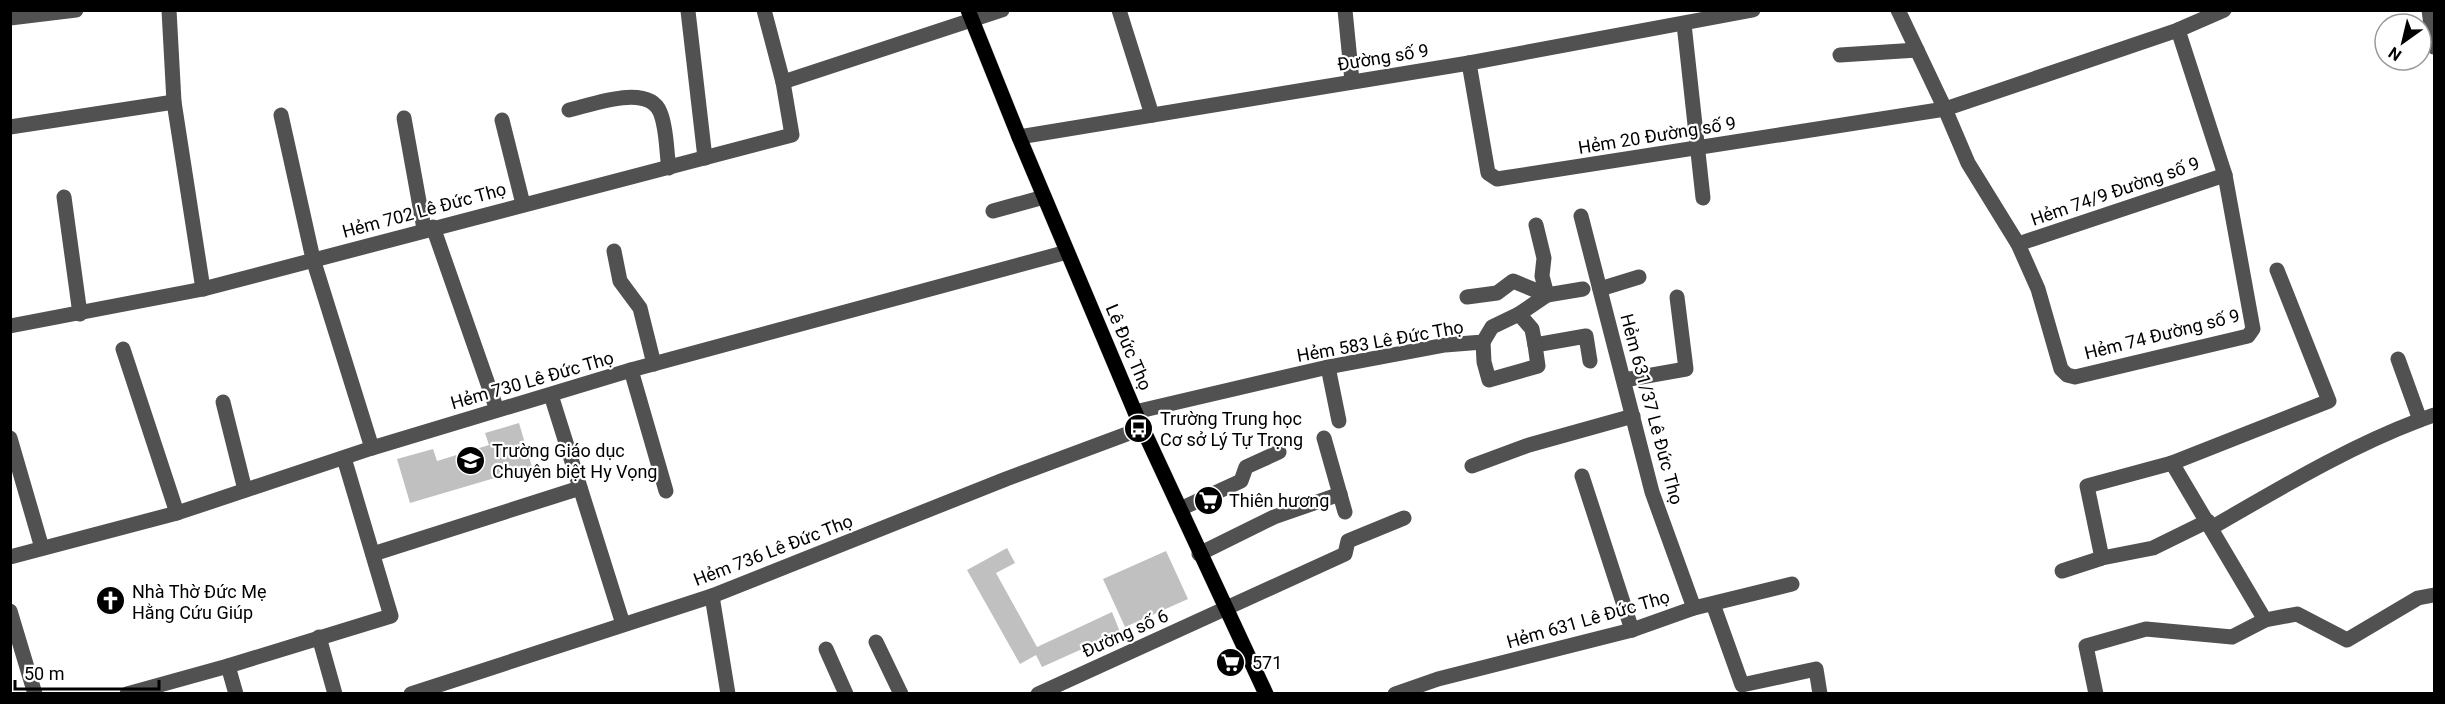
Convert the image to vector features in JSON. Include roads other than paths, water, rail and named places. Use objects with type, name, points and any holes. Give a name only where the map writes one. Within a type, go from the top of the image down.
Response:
[{"type":"main road","name":"Lê Đức Thọ","points":[[970,15],[1018,137],[1135,412],[1199,554],[1228,609],[1266,693]]},
{"type":"street","points":[[10,18],[76,10]]},
{"type":"street","points":[[169,10],[174,102],[203,289]]},
{"type":"street","name":"Hẻm 702 Lê Đức Thọ","points":[[10,326],[203,289],[428,228],[792,135],[783,81],[764,10]]},
{"type":"street","points":[[783,81],[970,15],[1002,10]]},
{"type":"street","points":[[1119,10],[1152,116]]},
{"type":"street","points":[[1346,10],[1352,81]]},
{"type":"street","name":"Đường số 9","points":[[1018,137],[1469,63],[1753,10]]},
{"type":"street","name":"Hẻm 74 Đường số 9","points":[[1898,10],[1968,163],[2018,244],[2038,290],[2061,369],[2067,375],[2074,377],[2248,336],[2253,329],[2225,175],[2178,30]]},
{"type":"street","name":"Hẻm 20 Đường số 9","points":[[1469,63],[1488,173],[1491,178],[1699,149],[1945,109],[2178,30],[2224,10]]},
{"type":"street","points":[[2429,10],[2434,47]]},
{"type":"street","points":[[688,11],[705,158]]},
{"type":"street","points":[[1683,24],[1703,198]]},
{"type":"street","points":[[1840,55],[1917,50]]},
{"type":"street","points":[[569,110],[627,97],[641,97],[654,102],[660,112],[669,168]]},
{"type":"street","points":[[10,127],[174,102]]},
{"type":"street","points":[[281,115],[313,259],[372,448]]},
{"type":"street","points":[[404,118],[428,228],[497,410]]},
{"type":"street","points":[[502,120],[523,204]]},
{"type":"street","name":"Hẻm 74/9 Đường số 9","points":[[2018,244],[2225,175]]},
{"type":"street","points":[[64,197],[80,314]]},
{"type":"street","points":[[993,211],[1044,197]]},
{"type":"street","name":"Hẻm 631/37 Lê Đức Thọ","points":[[1581,216],[1652,492],[1694,609]]},
{"type":"street","points":[[1536,225],[1544,258],[1542,276],[1547,295]]},
{"type":"street","points":[[614,251],[620,280],[640,308],[654,364]]},
{"type":"street","name":"Hẻm 730 Lê Đức Thọ","points":[[10,557],[177,513],[372,448],[631,370],[1067,252]]},
{"type":"street","points":[[2102,558],[2087,486],[2172,463],[2329,401],[2277,270]]},
{"type":"street","points":[[1600,289],[1640,277]]},
{"type":"street","points":[[1467,297],[1497,293],[1513,281],[1547,295],[1583,289]]},
{"type":"street","name":"Hẻm 583 Lê Đức Thọ","points":[[1135,412],[1328,367],[1445,345],[1483,342],[1492,327],[1519,315],[1547,295]]},
{"type":"street","points":[[1624,380],[1686,369],[1677,297]]},
{"type":"street","points":[[1483,342],[1484,362],[1489,380],[1538,366],[1532,329],[1519,315]]},
{"type":"street","points":[[1535,345],[1586,336],[1590,361]]},
{"type":"street","points":[[123,349],[177,513]]},
{"type":"street","points":[[2062,571],[2102,558],[2153,548],[2210,525],[2366,442],[2427,417],[2398,359]]},
{"type":"street","points":[[1328,367],[1339,421]]},
{"type":"street","points":[[631,370],[666,491]]},
{"type":"street","points":[[551,395],[623,624]]},
{"type":"street","points":[[223,402],[245,490]]},
{"type":"street","points":[[1472,466],[1529,445],[1633,416]]},
{"type":"street","name":"Hẻm 736 Lê Đức Thọ","points":[[411,693],[712,596],[1006,479],[1143,428]]},
{"type":"street","points":[[10,438],[42,548]]},
{"type":"street","points":[[1324,438],[1345,512]]},
{"type":"street","points":[[1180,509],[1241,481],[1246,467],[1280,452]]},
{"type":"street","points":[[127,693],[228,666],[391,616],[345,458]]},
{"type":"street","points":[[2172,463],[2265,620]]},
{"type":"street","points":[[1582,476],[1632,630]]},
{"type":"street","points":[[373,554],[580,488]]},
{"type":"street","points":[[1199,554],[1274,517],[1340,494]]},
{"type":"street","name":"Đường số 6","points":[[1038,693],[1228,609],[1345,554],[1348,541],[1404,518]]},
{"type":"street","name":"Hẻm 631 Lê Đức Thọ","points":[[1395,693],[1438,679],[1632,630],[1694,609],[1792,584]]},
{"type":"street","points":[[2096,693],[2086,646],[2146,629],[2232,638],[2265,620],[2297,614],[2348,640],[2418,598],[2434,595]]},
{"type":"street","points":[[712,596],[728,693]]},
{"type":"street","points":[[1713,604],[1742,685],[1816,669],[1820,693]]},
{"type":"street","points":[[10,611],[35,693]]},
{"type":"street","points":[[319,637],[334,693]]},
{"type":"street","points":[[876,642],[901,693]]},
{"type":"street","points":[[826,649],[846,693]]},
{"type":"street","points":[[228,666],[236,693]]},
{"type":"place","name":"Trường Trung học Cơ sở Lý Tự Trọng","points":[[1139,428]]},
{"type":"place","name":"Trường Giáo dục Chuyên biệt Hy Vọng","points":[[471,460]]},
{"type":"place","name":"Thiên hương","points":[[1208,500]]},
{"type":"place","name":"Nhà Thờ Đức Mẹ Hằng Cứu Giúp","points":[[111,601]]},
{"type":"place","name":"571","points":[[1231,662]]}]
